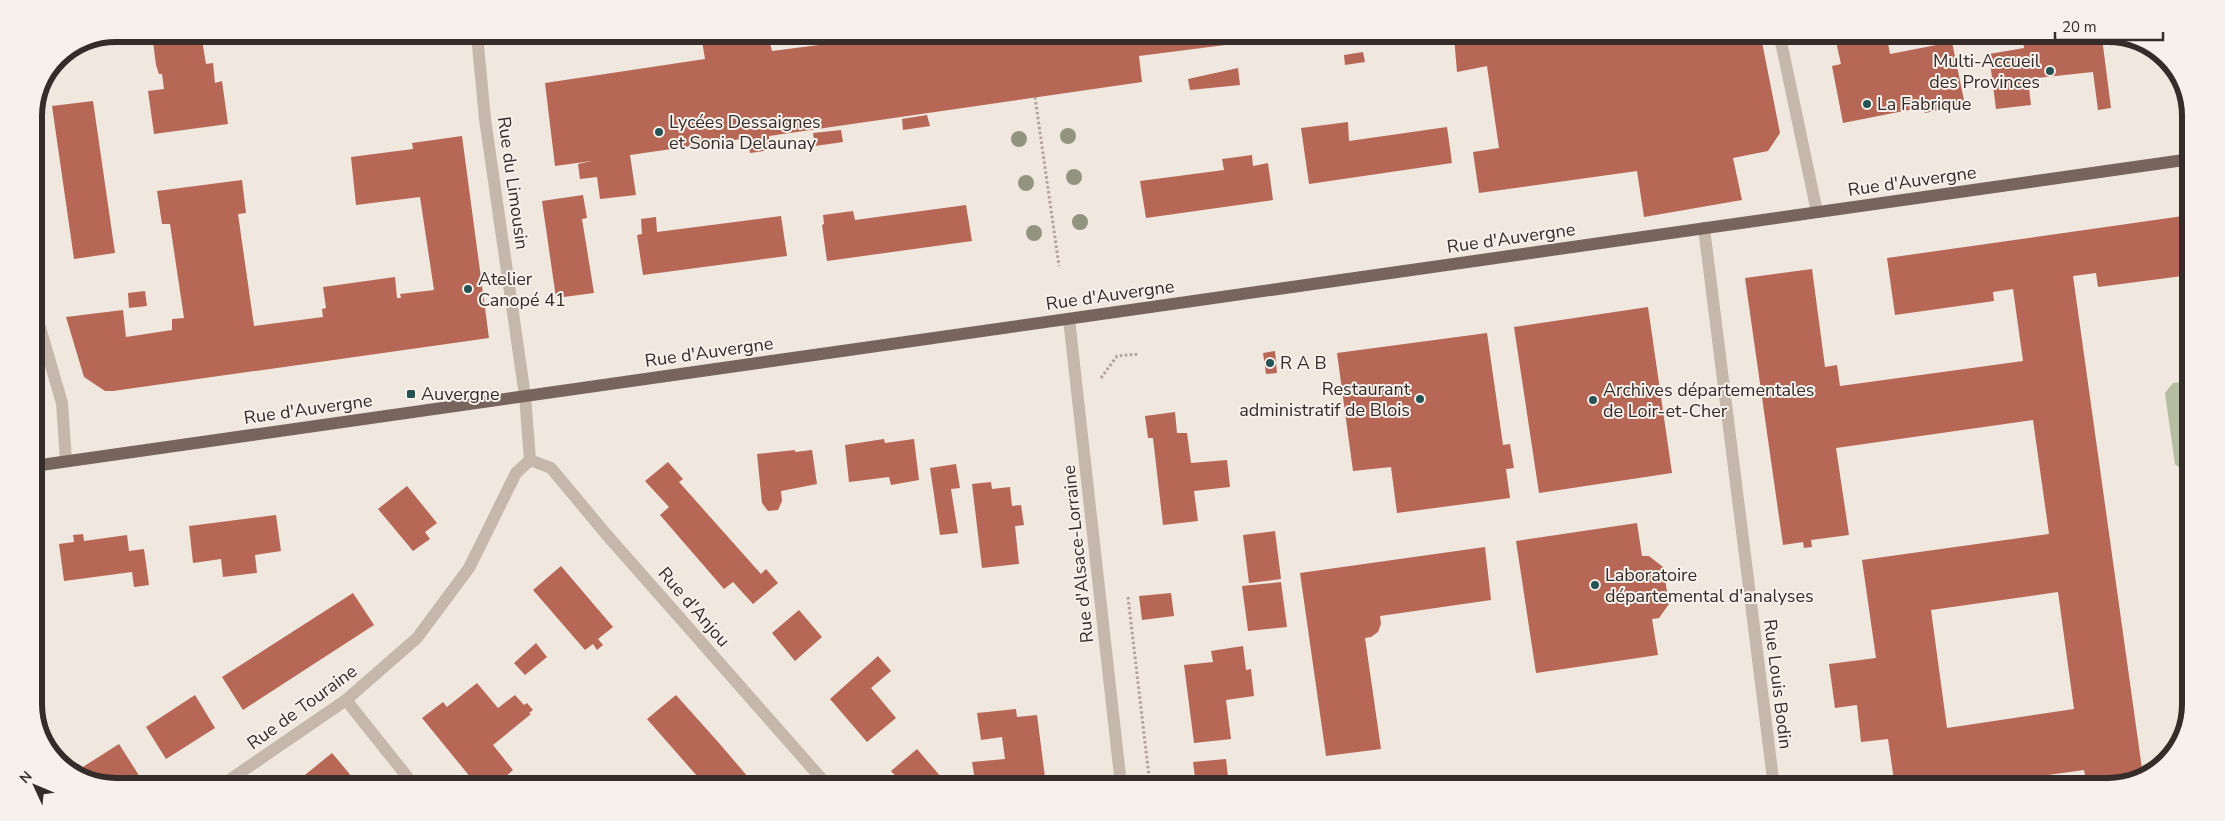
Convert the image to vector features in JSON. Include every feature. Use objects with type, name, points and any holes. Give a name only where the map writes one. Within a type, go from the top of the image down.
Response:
[{"type":"main road","name":"Rue d'Auvergne","points":[[43,465],[2182,160]]},
{"type":"street","name":"Rue du Limousin","points":[[478,42],[485,119],[525,396],[530,460]]},
{"type":"street","points":[[1781,42],[1817,212]]},
{"type":"street","name":"Rue Louis Bodin","points":[[1704,228],[1773,778]]},
{"type":"street","name":"Rue d'Alsace-Lorraine","points":[[1068,319],[1120,778]]},
{"type":"street","points":[[42,336],[62,403],[66,462]]},
{"type":"street","name":"Rue de Touraine","points":[[232,778],[346,700],[417,638],[469,568],[516,473],[530,460]]},
{"type":"street","name":"Rue d'Anjou","points":[[530,460],[551,468],[606,534],[822,778]]},
{"type":"street","points":[[346,700],[408,778]]},
{"type":"path","points":[[1035,97],[1059,266]]},
{"type":"path","points":[[1100,380],[1117,356],[1139,354]]},
{"type":"path","points":[[1128,596],[1149,778]]},
{"type":"green space","points":[[2181,382],[2182,390],[2182,470],[2175,464],[2165,393],[2173,383]]},
{"type":"building","points":[[153,42],[202,42],[206,64],[213,63],[215,83],[222,81],[228,124],[154,134],[148,91],[164,89],[162,74],[159,74]]},
{"type":"building","name":"Lycées Dessaignes et Sonia Delaunay","points":[[702,42],[770,42],[772,51],[834,42],[1248,42],[1139,56],[1142,82],[769,136],[770,150],[750,153],[748,138],[630,155],[636,195],[600,199],[597,177],[580,179],[578,164],[592,161],[555,166],[545,83],[705,59]]},
{"type":"building","points":[[1454,42],[1762,42],[1780,133],[1768,151],[1733,158],[1742,200],[1644,217],[1637,171],[1479,193],[1473,152],[1499,148],[1487,66],[1457,72]]},
{"type":"building","points":[[1836,42],[1888,42],[1890,54],[1952,42],[1965,105],[1925,113],[1924,107],[1843,123],[1832,66],[1841,64]]},
{"type":"building","points":[[2023,42],[2103,42],[2111,108],[2098,110],[2093,72],[2028,79],[2031,105],[1996,109],[1989,54],[2024,48]]},
{"type":"building","points":[[1363,52],[1365,62],[1345,65],[1344,55]]},
{"type":"building","points":[[1238,68],[1240,85],[1190,90],[1188,79]]},
{"type":"building","points":[[93,101],[115,253],[74,259],[52,106]]},
{"type":"building","points":[[927,115],[930,126],[903,130],[902,119]]},
{"type":"building","points":[[1348,122],[1349,141],[1447,127],[1452,163],[1309,184],[1301,128]]},
{"type":"building","points":[[841,130],[843,142],[815,146],[813,133]]},
{"type":"building","points":[[462,136],[489,338],[113,391],[105,391],[84,377],[66,317],[123,310],[126,337],[172,330],[172,319],[184,318],[170,224],[162,224],[157,191],[242,180],[246,213],[238,214],[254,326],[323,317],[322,309],[326,308],[323,287],[395,277],[397,298],[401,298],[400,294],[434,290],[420,197],[356,205],[351,157],[413,149],[412,143]]},
{"type":"building","points":[[1252,155],[1253,166],[1268,163],[1273,200],[1146,218],[1140,181],[1224,170],[1222,159]]},
{"type":"building","points":[[583,195],[587,218],[582,219],[594,293],[556,298],[542,201]]},
{"type":"building","points":[[966,205],[972,241],[827,261],[822,225],[824,224],[823,215],[853,211],[855,220]]},
{"type":"building","points":[[781,216],[787,256],[643,275],[637,235],[642,234],[641,219],[656,217],[657,232]]},
{"type":"building","points":[[2182,216],[2182,276],[2098,287],[2096,273],[2073,276],[2141,771],[2119,778],[2085,778],[2084,770],[2026,778],[1894,778],[1888,739],[1861,742],[1857,705],[1835,708],[1829,664],[1876,658],[1862,560],[2049,534],[2033,420],[1836,448],[1849,535],[1811,540],[1812,547],[1804,548],[1803,542],[1783,545],[1745,278],[1812,269],[1825,367],[1837,365],[1840,386],[2023,361],[2013,289],[1993,292],[1994,301],[1895,315],[1887,258]],"holes":[[[2058,592],[2074,709],[1947,728],[1931,610]]]},
{"type":"building","points":[[145,291],[147,306],[129,308],[128,293]]},
{"type":"building","name":"Archives départementales de Loir-et-Cher","points":[[1648,307],[1672,473],[1539,493],[1514,327]]},
{"type":"building","name":"Restaurant administratif de Blois","points":[[1487,333],[1503,445],[1510,444],[1514,468],[1506,469],[1510,498],[1397,513],[1391,467],[1353,471],[1337,353]]},
{"type":"building","name":"R A B","points":[[1275,351],[1277,373],[1266,374],[1263,353]]},
{"type":"building","points":[[1175,412],[1177,433],[1187,433],[1191,463],[1227,460],[1230,487],[1194,491],[1198,521],[1163,525],[1153,438],[1148,438],[1145,416]]},
{"type":"building","points":[[884,439],[885,443],[914,439],[919,480],[891,485],[889,477],[849,482],[845,445]]},
{"type":"building","points":[[795,450],[795,452],[812,450],[817,484],[781,491],[782,501],[778,510],[768,511],[762,503],[757,454]]},
{"type":"building","points":[[668,462],[683,479],[679,482],[761,574],[766,569],[778,583],[753,604],[733,582],[724,589],[660,515],[669,507],[645,481]]},
{"type":"building","points":[[956,464],[960,488],[951,489],[958,533],[940,535],[930,468]]},
{"type":"building","points":[[991,482],[992,489],[1010,487],[1012,506],[1021,505],[1024,525],[1015,526],[1019,564],[982,568],[972,484]]},
{"type":"building","points":[[407,486],[437,523],[425,532],[430,539],[413,551],[378,509]]},
{"type":"building","points":[[276,515],[281,551],[255,555],[257,573],[223,577],[221,559],[193,563],[189,526]]},
{"type":"building","name":"Laboratoire départemental d'analyses","points":[[1637,523],[1642,556],[1649,556],[1663,567],[1669,604],[1659,618],[1652,619],[1658,655],[1536,673],[1516,541]]},
{"type":"building","points":[[1275,531],[1281,579],[1249,583],[1243,535]]},
{"type":"building","points":[[83,534],[84,541],[127,535],[129,551],[144,549],[149,585],[134,587],[132,572],[64,581],[59,544],[74,542],[73,535]]},
{"type":"building","points":[[1485,547],[1491,600],[1380,616],[1381,624],[1378,632],[1371,637],[1365,638],[1381,749],[1326,756],[1300,573]]},
{"type":"building","points":[[561,566],[613,627],[598,639],[603,645],[597,650],[593,644],[585,650],[533,590]]},
{"type":"building","points":[[1281,582],[1287,627],[1248,631],[1242,586]]},
{"type":"building","points":[[353,593],[374,625],[243,710],[222,677]]},
{"type":"building","points":[[1171,593],[1174,616],[1142,620],[1139,596]]},
{"type":"building","points":[[799,610],[822,637],[795,661],[772,633]]},
{"type":"building","points":[[536,643],[547,657],[525,675],[514,663]]},
{"type":"building","points":[[1243,646],[1246,670],[1251,669],[1254,696],[1226,700],[1231,739],[1194,743],[1184,665],[1213,662],[1211,651]]},
{"type":"building","points":[[878,656],[891,671],[871,688],[896,718],[867,742],[830,699]]},
{"type":"building","points":[[477,683],[498,708],[515,695],[524,705],[527,703],[533,710],[529,713],[531,714],[493,745],[513,770],[504,778],[471,778],[422,718],[443,702],[447,707]]},
{"type":"building","points":[[195,695],[215,728],[166,759],[146,727]]},
{"type":"building","points":[[676,695],[749,778],[699,778],[647,719]]},
{"type":"building","points":[[1016,709],[1017,717],[1037,715],[1045,778],[1008,778],[1008,776],[975,778],[972,762],[1005,759],[1002,737],[981,740],[977,713]]},
{"type":"building","points":[[119,744],[140,777],[106,778],[92,775],[80,769]]},
{"type":"building","points":[[917,749],[942,778],[897,778],[891,771]]},
{"type":"building","points":[[332,753],[353,778],[301,778]]},
{"type":"building","points":[[1226,759],[1228,778],[1195,778],[1193,762]]},
{"type":"place","name":"Multi-Accueil des Provinces","points":[[2050,71]]},
{"type":"place","name":"La Fabrique","points":[[1867,104]]},
{"type":"place","name":"Lycées Dessaignes et Sonia Delaunay","points":[[659,132]]},
{"type":"place","name":"Atelier Canopé 41","points":[[468,289]]},
{"type":"place","name":"R A B","points":[[1270,363]]},
{"type":"place","name":"Auvergne","points":[[411,394]]},
{"type":"place","name":"Restaurant administratif de Blois","points":[[1420,399]]},
{"type":"place","name":"Archives départementales de Loir-et-Cher","points":[[1593,400]]},
{"type":"place","name":"Laboratoire départemental d'analyses","points":[[1595,585]]}]
